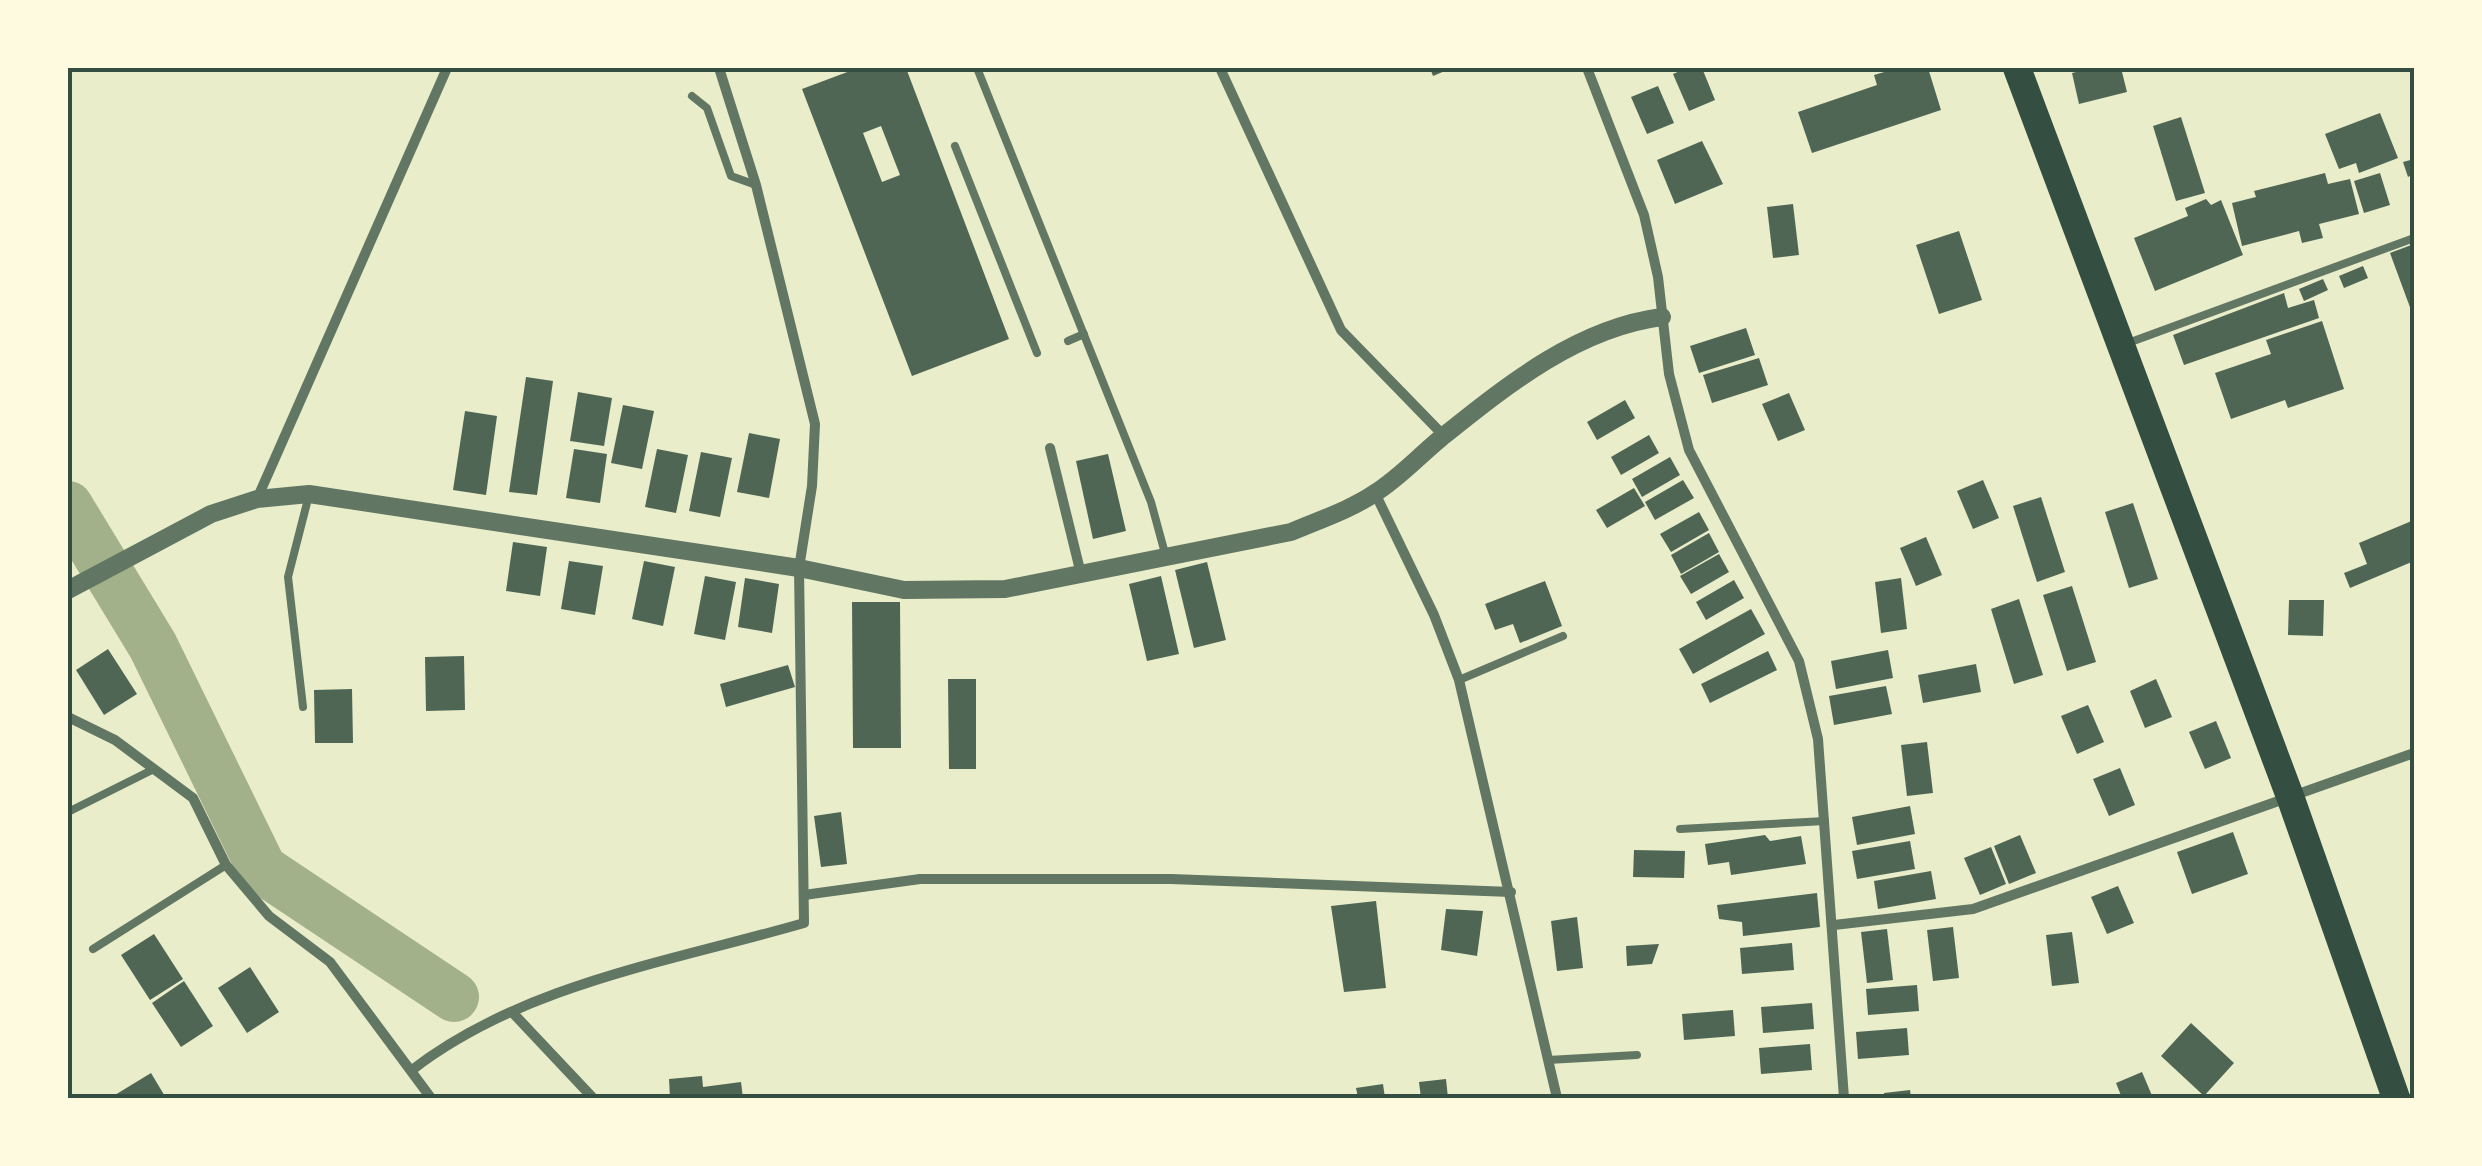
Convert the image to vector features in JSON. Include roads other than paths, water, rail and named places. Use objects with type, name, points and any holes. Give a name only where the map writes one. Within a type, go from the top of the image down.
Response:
[{"type":"highway","points":[[2017,68],[2291,799],[2396,1098]]},
{"type":"street","points":[[257,498],[448,68]]},
{"type":"street","points":[[412,1070],[436,1051],[538,999],[804,923],[799,568],[812,486],[815,424],[756,185],[719,68]]},
{"type":"street","points":[[1220,68],[1341,330],[1444,436]]},
{"type":"street","points":[[1587,68],[1644,215],[1669,374],[1690,450],[1806,680],[1818,739],[1844,1098]]},
{"type":"street","points":[[68,587],[211,514],[257,498],[309,494],[799,568],[904,590],[1005,589],[1290,532],[1376,493],[1444,436],[1576,340],[1623,322],[1662,317]]},
{"type":"street","points":[[1050,448],[1081,574]]},
{"type":"street","points":[[1376,493],[1460,680],[1557,1098]]},
{"type":"street","points":[[68,716],[116,740],[192,798],[226,865],[269,916],[330,962],[431,1098]]},
{"type":"street","points":[[1834,925],[1973,909],[2414,754]]},
{"type":"street","points":[[804,895],[920,879],[1171,879],[1510,892]]},
{"type":"street","points":[[512,1012],[593,1098]]},
{"type":"lane","points":[[977,68],[1151,502],[1166,556]]},
{"type":"lane","points":[[692,96],[707,108],[731,176],[756,185]]},
{"type":"lane","points":[[955,146],[1037,354]]},
{"type":"lane","points":[[2121,346],[2414,238]]},
{"type":"lane","points":[[1068,341],[1084,334]]},
{"type":"lane","points":[[303,706],[288,577],[309,494]]},
{"type":"lane","points":[[1460,680],[1563,636]]},
{"type":"lane","points":[[68,812],[154,769]]},
{"type":"lane","points":[[1680,829],[1825,821]]},
{"type":"lane","points":[[93,950],[226,865]]},
{"type":"lane","points":[[1548,1060],[1636,1054]]},
{"type":"waterway","points":[[68,506],[153,646],[262,869],[454,997]]}]
